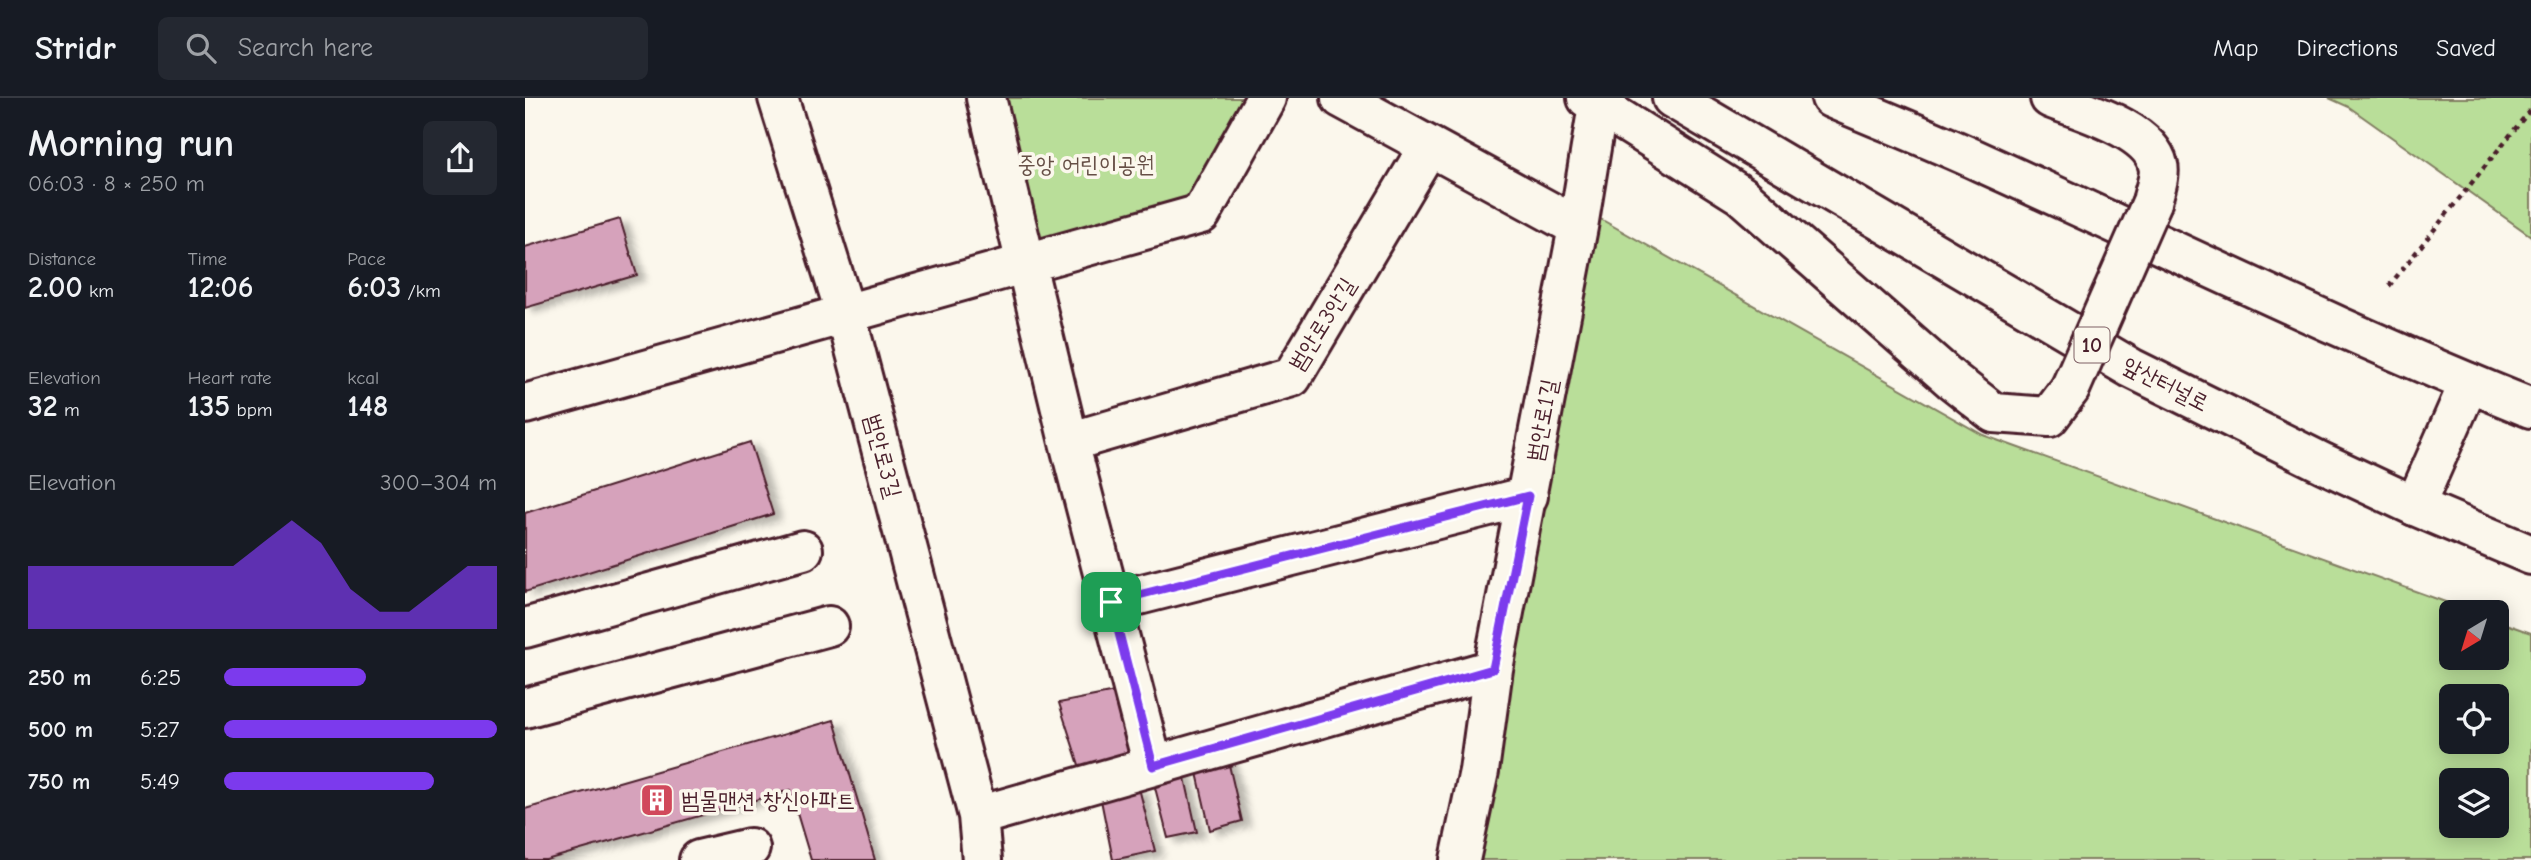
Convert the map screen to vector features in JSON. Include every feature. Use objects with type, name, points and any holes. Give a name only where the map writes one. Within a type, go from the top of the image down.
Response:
[{"type":"main road","name":"범안로3길","points":[[778,98],[846,314],[978,816],[982,860]]},
{"type":"main road","points":[[986,98],[1069,442],[1153,766]]},
{"type":"main road","points":[[525,404],[1201,214],[1266,98]]},
{"type":"main road","points":[[1341,98],[1578,227],[1592,102],[1741,195],[1952,380],[1994,413],[2049,417],[2070,389],[2152,202],[2159,167],[2151,148],[2113,123],[2050,98]]},
{"type":"main road","name":"앞산터널로","points":[[1672,98],[2131,368],[2415,506],[2531,555]]},
{"type":"main road","points":[[1831,98],[1981,162],[2234,280],[2531,408]]},
{"type":"main road","name":"범안로3안길","points":[[1069,442],[1292,377],[1429,146]]},
{"type":"main road","name":"범안로1길","points":[[1460,860],[1479,771],[1493,669],[1578,227]]},
{"type":"main road","points":[[2415,506],[2469,383]]},
{"type":"main road","points":[[1111,602],[1528,496]]},
{"type":"main road","points":[[525,628],[803,551]]},
{"type":"main road","points":[[525,708],[829,626]]},
{"type":"main road","points":[[978,816],[1493,669]]},
{"type":"main road","points":[[699,860],[750,848]]},
{"type":"path","points":[[2389,286],[2531,109]]},
{"type":"green space","name":"중앙 어린이공원","points":[[1001,98],[1252,98],[1192,205],[1035,242]]},
{"type":"green space","points":[[2329,98],[2531,98],[2531,236],[2349,107]]},
{"type":"green space","points":[[1597,217],[1983,435],[2440,600],[2439,670],[2509,670],[2509,625],[2531,633],[2531,860],[1475,860]]},
{"type":"building","points":[[620,219],[637,275],[525,308],[525,247]]},
{"type":"building","points":[[750,442],[773,514],[525,592],[525,513]]},
{"type":"building","points":[[1125,690],[1142,758],[1081,771],[1059,703]]},
{"type":"building","name":"범물맨션 창신아파트","points":[[834,720],[875,860],[811,860],[790,790],[546,860],[525,860],[525,809]]},
{"type":"building","points":[[1227,756],[1242,821],[1210,830],[1195,764]]},
{"type":"building","points":[[1183,769],[1197,832],[1168,838],[1152,776]]},
{"type":"building","points":[[1139,788],[1155,851],[1113,860],[1100,795]]},
{"type":"place","name":"범물맨션 창신아파트","points":[[657,800]]},
{"type":"route","points":[[1528,496],[1493,669],[1153,766],[1111,602],[1528,496]]}]
